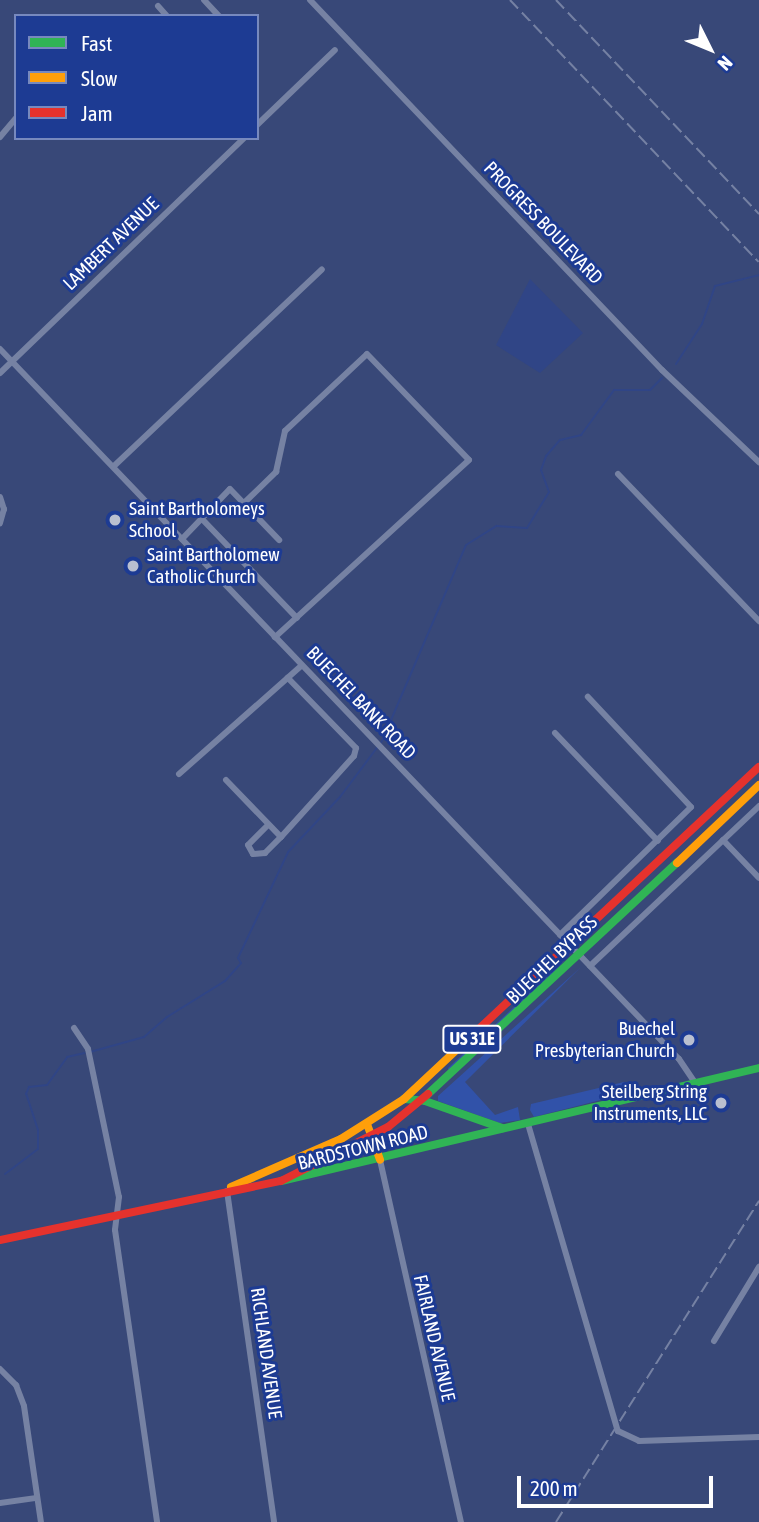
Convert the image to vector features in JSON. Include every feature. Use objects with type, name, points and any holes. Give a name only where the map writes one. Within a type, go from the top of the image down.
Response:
[{"type":"main road","name":"BUECHEL BYPASS","points":[[281,1181],[372,1136],[425,1101],[519,1014],[575,951],[759,767]]},
{"type":"main road","name":"BUECHEL BYPASS","points":[[367,1125],[442,1068],[759,785]]},
{"type":"main road","name":"BARDSTOWN ROAD","points":[[0,1240],[227,1189],[263,1186],[380,1160],[759,1068]]},
{"type":"main road","name":"BARDSTOWN ROAD","points":[[404,1099],[425,1101],[505,1129]]},
{"type":"main road","name":"BARDSTOWN ROAD","points":[[227,1189],[258,1172],[367,1125]]},
{"type":"main road","points":[[367,1125],[380,1160]]},
{"type":"main road","points":[[258,1172],[263,1186]]},
{"type":"street","points":[[204,0],[217,14]]},
{"type":"street","name":"PROGRESS BOULEVARD","points":[[310,0],[653,360],[759,462]]},
{"type":"street","points":[[158,6],[165,14]]},
{"type":"street","points":[[259,123],[335,50]]},
{"type":"street","points":[[0,136],[14,120]]},
{"type":"street","name":"LAMBERT AVENUE","points":[[0,373],[242,140]]},
{"type":"street","points":[[114,467],[322,269]]},
{"type":"street","name":"BUECHEL BANK ROAD","points":[[0,349],[679,1059],[695,1083]]},
{"type":"street","points":[[244,503],[276,472],[285,431],[367,355],[469,460],[275,637]]},
{"type":"street","points":[[618,474],[759,621]]},
{"type":"street","points":[[182,539],[230,489],[279,540]]},
{"type":"street","points":[[0,497],[4,509],[0,523]]},
{"type":"street","points":[[201,519],[297,618]]},
{"type":"street","points":[[179,774],[302,664]]},
{"type":"street","points":[[268,825],[248,845],[253,854],[265,853],[281,837],[356,748],[288,678]]},
{"type":"street","points":[[560,934],[690,811],[690,804],[587,697]]},
{"type":"street","points":[[555,733],[658,841]]},
{"type":"street","points":[[226,780],[281,837]]},
{"type":"street","points":[[590,966],[759,806]]},
{"type":"street","points":[[723,840],[759,878]]},
{"type":"street","points":[[74,1028],[88,1049],[92,1063],[120,1198],[115,1230],[157,1522]]},
{"type":"street","points":[[442,1068],[450,1079]]},
{"type":"street","points":[[528,1124],[618,1431],[639,1441],[759,1437]]},
{"type":"street","name":"FAIRLAND AVENUE","points":[[380,1160],[461,1522]]},
{"type":"street","name":"RICHLAND AVENUE","points":[[227,1189],[274,1522]]},
{"type":"street","points":[[715,1341],[759,1267]]},
{"type":"street","points":[[0,1369],[16,1385],[24,1406],[41,1522]]},
{"type":"street","points":[[0,1503],[37,1498]]},
{"type":"shaded area","points":[[530,279],[583,333],[540,373],[496,345]]},
{"type":"shaded area","points":[[566,959],[493,1035],[449,1071],[448,1068]]},
{"type":"shaded area","points":[[581,967],[465,1082],[495,1115],[518,1107],[520,1120],[500,1123],[438,1101],[438,1096]]},
{"type":"shaded area","points":[[624,1082],[631,1084],[632,1092],[534,1117],[530,1110],[531,1104]]},
{"type":"waterway","points":[[676,364],[702,324],[715,286],[759,275]]},
{"type":"waterway","points":[[90,1052],[144,1037],[167,1017],[225,981],[241,963],[238,958],[288,852],[340,797],[382,741],[466,545],[497,526],[527,528],[549,492],[541,470],[546,456],[560,440],[581,435],[614,390],[650,390],[662,378]]},
{"type":"waterway","points":[[5,1174],[38,1149],[38,1130],[26,1094],[29,1087],[47,1085],[67,1057],[85,1053]]},
{"type":"railway","points":[[510,0],[759,262]]},
{"type":"railway","points":[[556,0],[759,214]]},
{"type":"railway","points":[[556,1522],[759,1201]]},
{"type":"traffic: fast","points":[[428,1094],[677,863]]},
{"type":"traffic: fast","points":[[281,1181],[759,1068]]},
{"type":"traffic: fast","points":[[404,1099],[425,1101],[502,1128]]},
{"type":"traffic: slow","points":[[677,863],[759,785]]},
{"type":"traffic: slow","points":[[231,1187],[341,1139],[404,1099],[466,1041]]},
{"type":"traffic: slow","points":[[367,1124],[380,1160]]},
{"type":"traffic: jam","points":[[466,1041],[759,767]]},
{"type":"traffic: jam","points":[[0,1240],[281,1181],[388,1127],[428,1094]]},
{"type":"place","name":"Saint Bartholomeys School","points":[[115,520]]},
{"type":"place","name":"Saint Bartholomew Catholic Church","points":[[133,566]]},
{"type":"place","name":"Buechel Presbyterian Church","points":[[689,1040]]},
{"type":"place","name":"Steilberg String Instruments, LLC","points":[[721,1103]]}]
